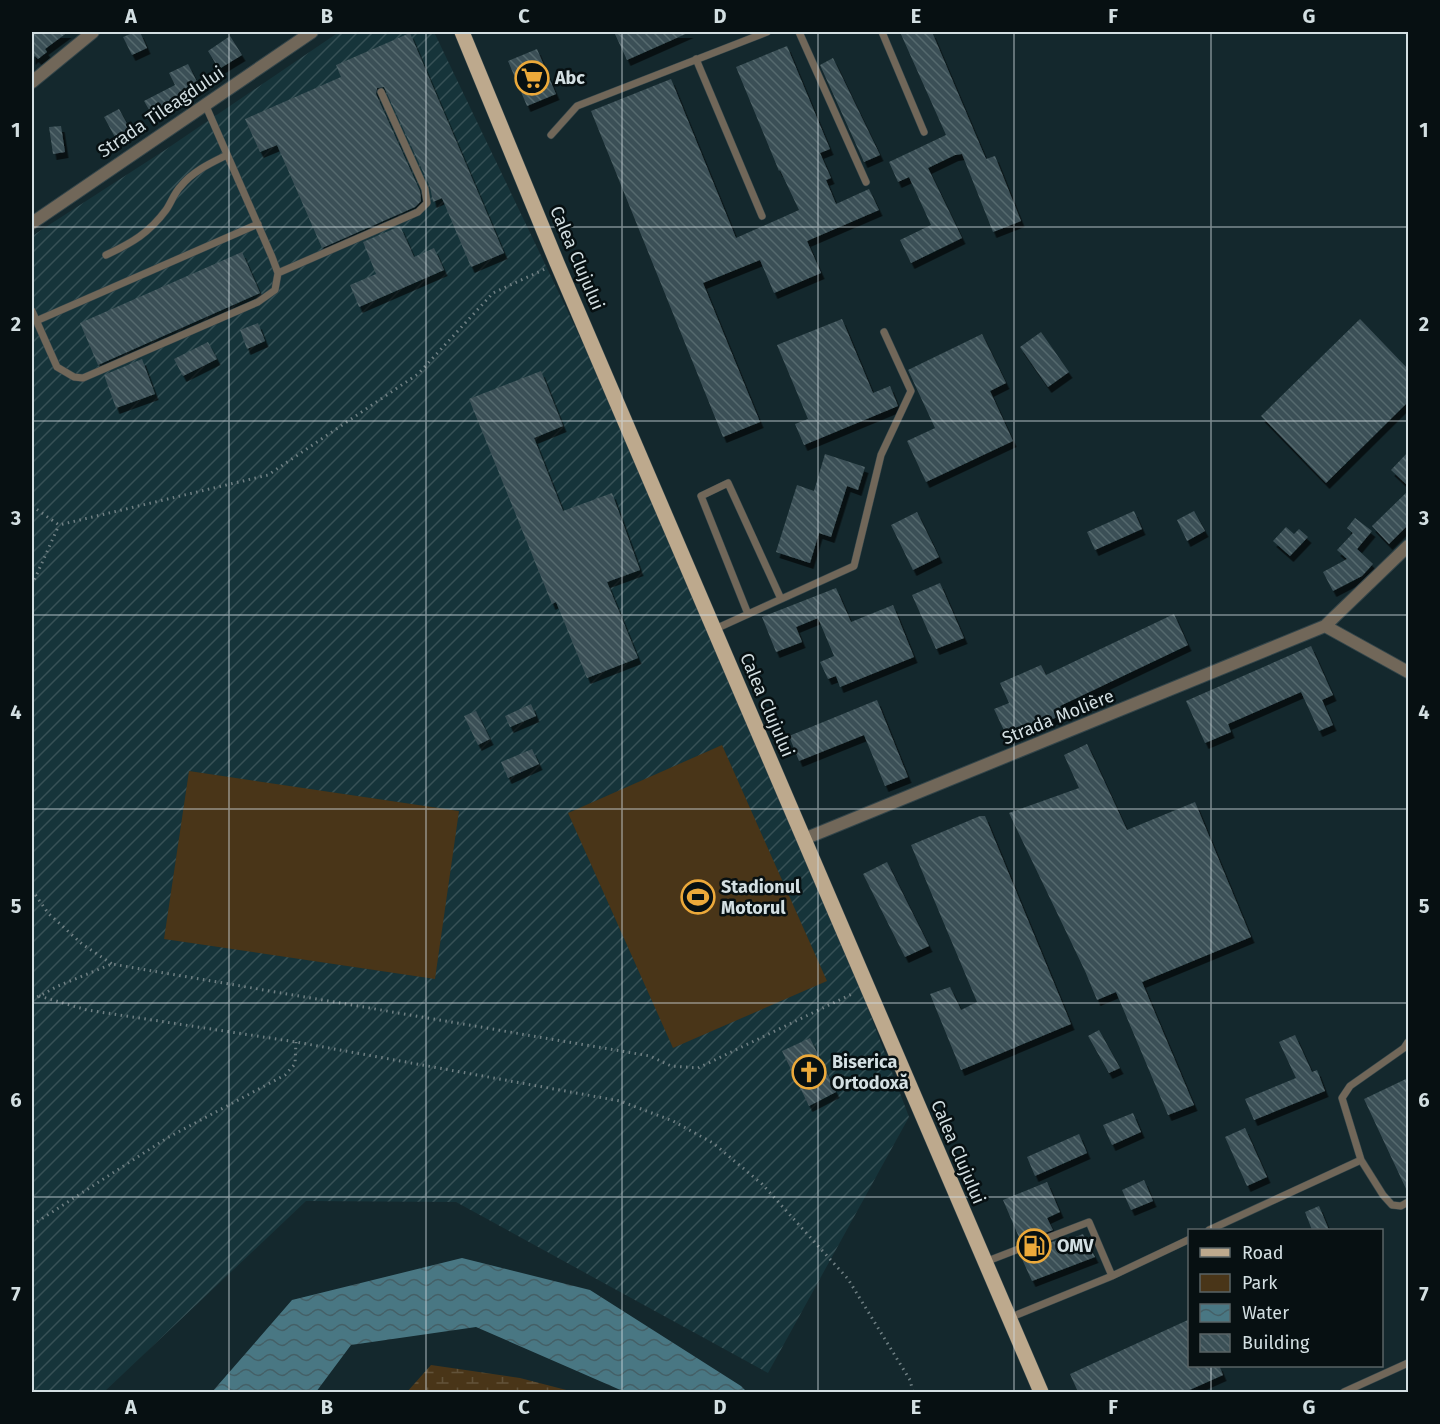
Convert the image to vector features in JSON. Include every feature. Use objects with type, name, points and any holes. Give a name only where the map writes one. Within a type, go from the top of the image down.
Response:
[{"type":"main road","name":"Calea Clujului","points":[[462,32],[557,263],[686,560],[713,630],[1041,1392]]},
{"type":"street","points":[[32,82],[93,32]]},
{"type":"street","name":"Strada Tileagdului","points":[[32,223],[312,32]]},
{"type":"street","name":"Strada Molière","points":[[804,839],[1325,626],[1408,546]]},
{"type":"street","points":[[1325,626],[1408,672]]},
{"type":"lane","points":[[551,135],[577,106],[767,32]]},
{"type":"lane","points":[[799,32],[866,182]]},
{"type":"lane","points":[[882,32],[924,132]]},
{"type":"lane","points":[[696,59],[762,216]]},
{"type":"lane","points":[[278,273],[418,212],[428,203],[425,189],[381,92]]},
{"type":"lane","points":[[32,311],[57,367],[74,378],[83,378],[258,302],[275,290],[278,273],[205,104]]},
{"type":"lane","points":[[106,255],[126,246],[150,230],[168,208],[180,186],[199,170],[228,155]]},
{"type":"lane","points":[[36,321],[258,224]]},
{"type":"lane","points":[[713,630],[854,566],[881,455],[911,391],[884,332]]},
{"type":"lane","points":[[748,614],[701,496],[728,483],[781,599]]},
{"type":"lane","points":[[1408,1042],[1404,1048],[1350,1086],[1342,1098],[1361,1160],[1383,1195],[1392,1205],[1401,1206],[1408,1202]]},
{"type":"lane","points":[[1211,1229],[1361,1160]]},
{"type":"lane","points":[[985,1262],[1089,1222],[1112,1276]]},
{"type":"lane","points":[[1009,1318],[1112,1276],[1188,1240]]},
{"type":"lane","points":[[1344,1392],[1408,1363]]},
{"type":"path","points":[[32,506],[59,525],[268,475],[418,374],[493,293],[557,263]]},
{"type":"path","points":[[32,585],[59,525]]},
{"type":"path","points":[[32,890],[48,913],[82,944],[112,964],[650,1056],[671,1066],[698,1068],[867,987]]},
{"type":"path","points":[[32,1000],[112,964]]},
{"type":"path","points":[[39,996],[87,1010],[296,1042],[620,1101],[673,1121],[713,1143],[762,1184],[848,1279],[910,1380],[913,1392]]},
{"type":"path","points":[[32,1225],[167,1138],[285,1075],[295,1064],[296,1042]]},
{"type":"shaded area","points":[[339,32],[434,32],[701,590],[804,839],[909,1117],[768,1373],[456,1202],[306,1201],[104,1392],[32,1392],[32,236],[165,150]]},
{"type":"green space","name":"Stadionul Motorul","points":[[722,745],[827,981],[673,1048],[568,813]]},
{"type":"green space","points":[[189,771],[459,811],[435,979],[164,939]]},
{"type":"green space","points":[[431,1365],[520,1378],[574,1392],[407,1392]]},
{"type":"water","points":[[462,1258],[590,1290],[747,1392],[625,1392],[476,1327],[351,1345],[316,1392],[212,1392],[292,1300]]},
{"type":"building","points":[[32,32],[68,32],[45,49],[47,52],[38,59],[35,56],[32,59]]},
{"type":"building","points":[[140,32],[147,48],[132,55],[123,37]]},
{"type":"building","points":[[614,32],[690,32],[627,60]]},
{"type":"building","points":[[900,32],[932,32],[986,159],[995,156],[1021,221],[993,232],[962,154],[955,155],[928,168],[962,238],[911,263],[900,240],[931,225],[909,177],[898,182],[889,162],[946,135]]},
{"type":"building","points":[[410,33],[504,253],[471,267],[442,198],[433,202],[430,187],[384,87],[377,88],[376,94],[420,191],[421,201],[415,207],[322,248],[277,145],[260,152],[245,119],[341,77],[336,65]]},
{"type":"building","points":[[230,36],[242,55],[219,69],[208,51]]},
{"type":"building","points":[[787,46],[830,149],[820,153],[831,178],[826,180],[836,204],[869,189],[879,210],[807,241],[821,273],[774,293],[760,260],[703,283],[760,422],[723,437],[591,111],[671,79],[736,238],[799,210],[779,171],[736,67]]},
{"type":"building","name":"Abc","points":[[537,49],[556,94],[527,106],[508,61]]},
{"type":"building","points":[[833,58],[880,155],[864,162],[820,65]]},
{"type":"building","points":[[188,64],[200,88],[163,106],[164,108],[152,115],[144,101],[175,85],[169,73]]},
{"type":"building","points":[[119,109],[131,131],[116,139],[104,117]]},
{"type":"building","points":[[61,126],[65,152],[53,154],[49,127]]},
{"type":"building","points":[[400,226],[414,257],[434,248],[444,270],[359,307],[350,285],[376,274],[363,242]]},
{"type":"building","points":[[242,252],[260,293],[98,365],[80,323]]},
{"type":"building","points":[[842,319],[873,393],[890,386],[898,406],[804,445],[795,424],[808,419],[777,345]]},
{"type":"building","points":[[1360,319],[1408,369],[1408,402],[1326,483],[1261,416]]},
{"type":"building","points":[[258,323],[265,341],[247,349],[240,330]]},
{"type":"building","points":[[1041,332],[1069,372],[1048,387],[1020,347]]},
{"type":"building","points":[[982,334],[1006,383],[990,391],[1013,441],[926,482],[907,441],[935,428],[908,370]]},
{"type":"building","points":[[208,342],[217,359],[183,376],[174,359]]},
{"type":"building","points":[[142,359],[155,394],[116,408],[104,375]]},
{"type":"building","points":[[541,371],[563,426],[534,438],[563,511],[612,493],[640,570],[607,582],[638,658],[587,678],[556,602],[552,604],[469,399]]},
{"type":"building","points":[[1408,452],[1408,486],[1391,470]]},
{"type":"building","points":[[825,454],[865,467],[858,490],[847,486],[831,537],[819,533],[810,563],[776,552],[797,485],[814,491]]},
{"type":"building","points":[[1408,491],[1408,525],[1389,544],[1372,526]]},
{"type":"building","points":[[1134,511],[1142,529],[1095,550],[1087,532]]},
{"type":"building","points":[[1194,511],[1205,531],[1187,541],[1177,520]]},
{"type":"building","points":[[917,512],[939,557],[913,570],[891,525]]},
{"type":"building","points":[[1355,518],[1372,531],[1357,549],[1373,564],[1362,576],[1333,591],[1323,572],[1347,559],[1337,550],[1353,533],[1347,528]]},
{"type":"building","points":[[1286,527],[1294,534],[1299,529],[1308,537],[1290,556],[1273,541]]},
{"type":"building","points":[[940,583],[964,638],[936,649],[912,595]]},
{"type":"building","points":[[836,588],[851,622],[893,605],[914,657],[840,687],[836,676],[828,679],[820,662],[834,656],[818,618],[796,627],[802,642],[776,652],[762,617]]},
{"type":"building","points":[[1174,614],[1188,645],[1060,706],[1064,714],[1008,739],[994,709],[1009,703],[1000,683],[1041,665],[1046,675]]},
{"type":"building","points":[[1311,646],[1333,695],[1322,700],[1333,725],[1319,731],[1301,692],[1228,724],[1231,732],[1205,743],[1186,701]]},
{"type":"building","points":[[877,700],[908,777],[885,786],[864,735],[799,761],[789,736]]},
{"type":"building","points":[[531,704],[536,716],[510,727],[505,716]]},
{"type":"building","points":[[476,711],[490,739],[478,745],[464,716]]},
{"type":"building","points":[[1087,744],[1127,830],[1195,802],[1251,937],[1142,982],[1194,1105],[1168,1115],[1116,992],[1097,1000],[1009,813],[1079,788],[1064,755]]},
{"type":"building","points":[[532,749],[539,764],[508,778],[501,762]]},
{"type":"building","points":[[980,816],[985,816],[1071,1024],[961,1070],[930,994],[950,987],[961,1010],[977,1002],[911,845]]},
{"type":"building","points":[[887,862],[929,946],[905,957],[863,874]]},
{"type":"building","points":[[1099,1030],[1120,1068],[1109,1073],[1088,1036]]},
{"type":"building","points":[[1295,1035],[1312,1072],[1317,1070],[1325,1091],[1254,1120],[1245,1099],[1296,1078],[1279,1042]]},
{"type":"building","name":"Biserica Ortodoxă","points":[[810,1038],[836,1092],[809,1106],[782,1051]]},
{"type":"building","points":[[1408,1078],[1408,1193],[1364,1099]]},
{"type":"building","points":[[1133,1113],[1141,1132],[1112,1145],[1103,1125]]},
{"type":"building","points":[[1245,1128],[1267,1177],[1247,1186],[1225,1137]]},
{"type":"building","points":[[1079,1134],[1087,1153],[1035,1176],[1027,1157]]},
{"type":"building","points":[[1144,1180],[1153,1201],[1131,1210],[1122,1190]]},
{"type":"building","points":[[1047,1182],[1060,1212],[1047,1218],[1053,1230],[1021,1242],[1003,1200]]},
{"type":"building","points":[[1319,1206],[1329,1229],[1312,1229],[1305,1212]]},
{"type":"building","points":[[1083,1234],[1095,1257],[1032,1281],[1022,1259],[1028,1257],[1026,1252],[1057,1240],[1058,1244]]},
{"type":"building","points":[[1188,1320],[1188,1367],[1220,1367],[1223,1375],[1185,1392],[1078,1392],[1070,1374]]},
{"type":"place","name":"Abc","points":[[532,78]]},
{"type":"place","name":"Stadionul Motorul","points":[[698,897]]},
{"type":"place","name":"Biserica Ortodoxă","points":[[809,1072]]},
{"type":"place","name":"OMV","points":[[1034,1246]]}]
